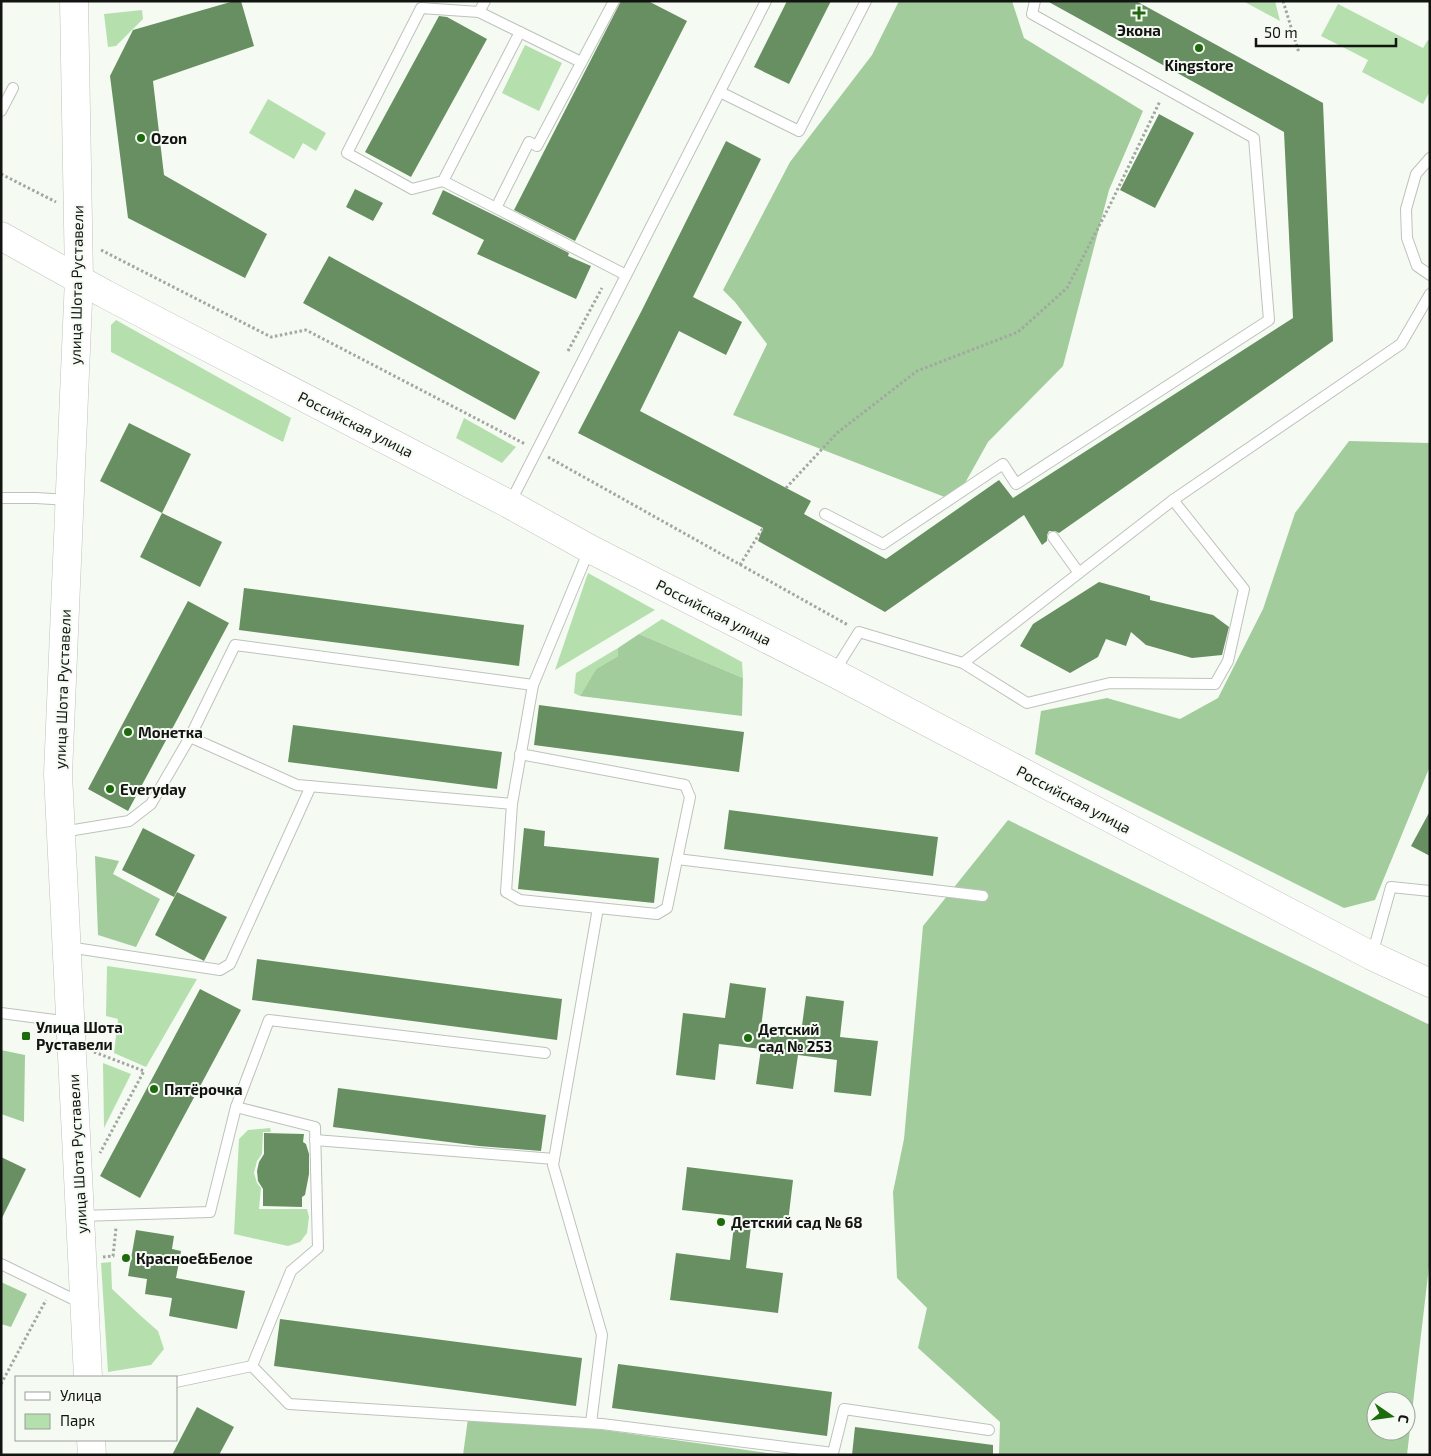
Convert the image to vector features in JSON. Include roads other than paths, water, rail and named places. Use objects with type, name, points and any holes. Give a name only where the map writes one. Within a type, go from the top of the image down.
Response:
[{"type":"main road","name":"улица Шота Руставели","points":[[74,1],[78,278],[58,774],[88,1376]]},
{"type":"main road","name":"Российская улица","points":[[1,236],[105,294],[509,504],[590,549],[834,673],[1372,956],[1430,984]]},
{"type":"main road","points":[[91,1441],[92,1455]]},
{"type":"lane","points":[[479,12],[485,1]]},
{"type":"lane","points":[[496,208],[529,142],[537,146],[614,1]]},
{"type":"lane","points":[[509,504],[766,1]]},
{"type":"lane","points":[[720,92],[799,131],[866,1]]},
{"type":"lane","points":[[825,514],[883,544],[1003,464],[1016,484],[1269,320],[1254,138],[1032,14],[1035,1]]},
{"type":"lane","points":[[581,62],[479,12],[421,8],[347,152],[412,189],[443,181],[626,275]]},
{"type":"lane","points":[[443,181],[520,32]]},
{"type":"lane","points":[[1,111],[13,88]]},
{"type":"lane","points":[[1430,158],[1416,174],[1406,209],[1407,238],[1417,266],[1430,275]]},
{"type":"lane","points":[[963,663],[1173,500],[1401,344],[1430,294]]},
{"type":"lane","points":[[1,498],[70,500]]},
{"type":"lane","points":[[834,673],[859,632],[963,663],[1027,703],[1110,683],[1215,684],[1228,661],[1244,589],[1173,500]]},
{"type":"lane","points":[[1053,537],[1079,573]]},
{"type":"lane","points":[[520,754],[685,785],[690,798],[667,908],[657,914],[520,900],[506,892],[512,804],[520,754],[533,685],[590,549]]},
{"type":"lane","points":[[61,832],[129,822],[151,804],[190,737],[235,645],[533,685]]},
{"type":"lane","points":[[190,737],[297,785],[512,804]]},
{"type":"lane","points":[[67,947],[220,970],[230,964],[310,786]]},
{"type":"lane","points":[[677,859],[983,896]]},
{"type":"lane","points":[[1372,956],[1392,887],[1430,891]]},
{"type":"lane","points":[[591,1424],[602,1335],[553,1165],[598,908]]},
{"type":"lane","points":[[1,1013],[70,1022]]},
{"type":"lane","points":[[80,1216],[210,1212],[236,1107],[269,1020],[545,1053]]},
{"type":"lane","points":[[236,1107],[315,1127],[318,1248],[291,1271],[252,1366]]},
{"type":"lane","points":[[315,1140],[554,1159]]},
{"type":"lane","points":[[1,1264],[85,1304]]},
{"type":"lane","points":[[178,1382],[252,1366]]},
{"type":"lane","points":[[252,1366],[289,1404],[591,1424],[833,1452],[844,1409],[989,1430]]},
{"type":"place","name":"Экона","points":[[1139,13]]},
{"type":"place","name":"Kingstore","points":[[1199,48]]},
{"type":"place","name":"Ozon","points":[[141,138]]},
{"type":"place","name":"Монетка","points":[[128,732]]},
{"type":"place","name":"Everyday","points":[[110,789]]},
{"type":"place","name":"Улица Шота Руставели","points":[[26,1036]]},
{"type":"place","name":"Детский сад № 253","points":[[748,1038]]},
{"type":"place","name":"Пятёрочка","points":[[154,1089]]},
{"type":"place","name":"Детский сад № 68","points":[[721,1222]]},
{"type":"place","name":"Красное&Белое","points":[[126,1258]]}]
